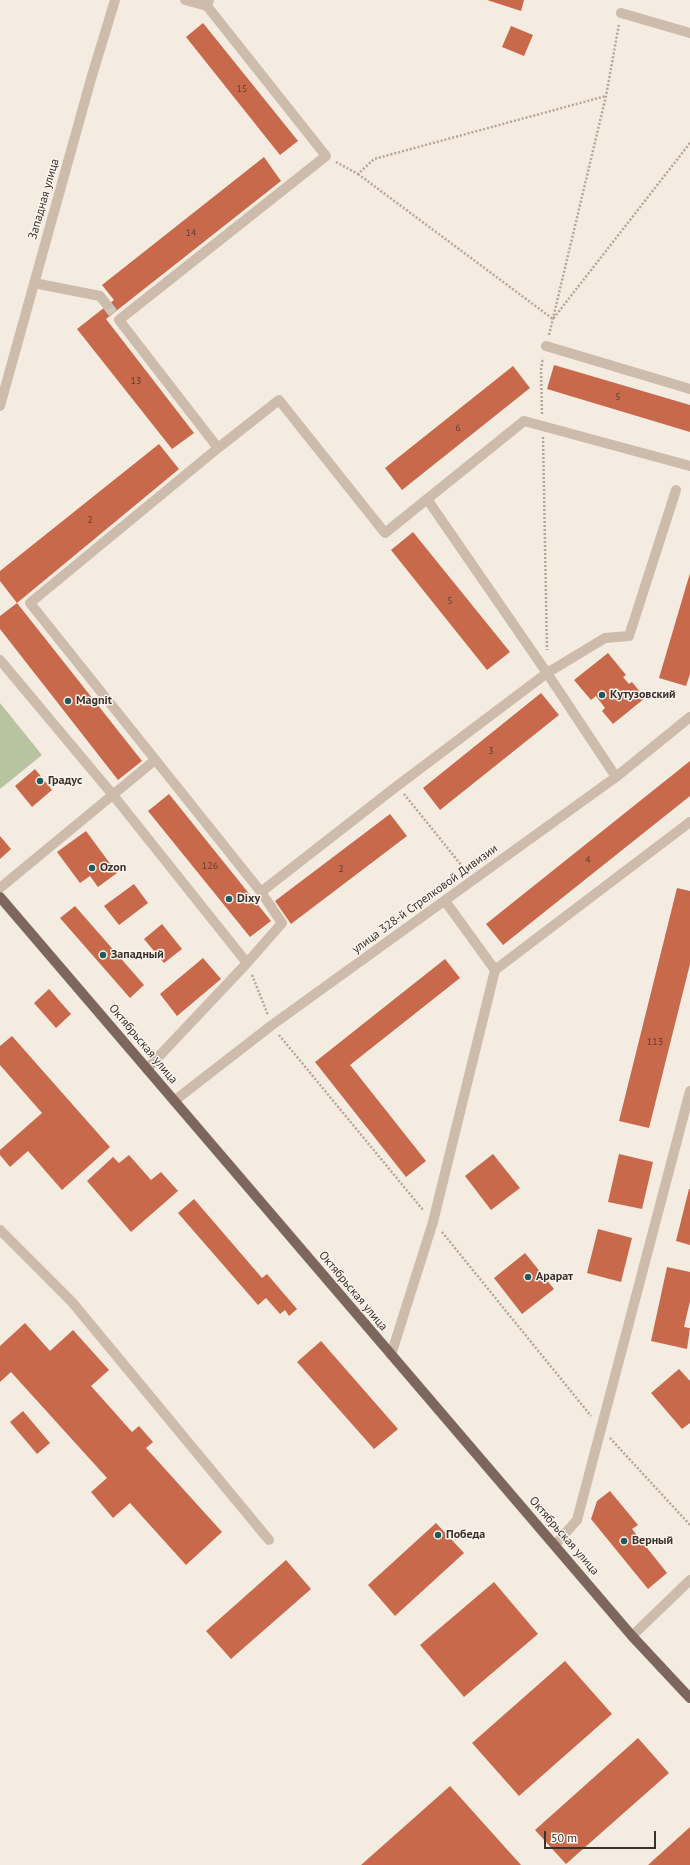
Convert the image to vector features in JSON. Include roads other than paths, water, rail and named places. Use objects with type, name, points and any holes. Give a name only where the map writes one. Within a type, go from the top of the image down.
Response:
[{"type":"main road","name":"Октябрьская улица","points":[[0,896],[632,1636],[690,1698]]},
{"type":"street","name":"Западная улица","points":[[0,406],[91,80],[115,0]]},
{"type":"street","points":[[113,313],[326,156],[208,3],[185,0]]},
{"type":"street","points":[[621,12],[690,33]]},
{"type":"street","points":[[34,283],[100,296],[218,448]]},
{"type":"street","points":[[546,346],[690,389]]},
{"type":"street","points":[[147,1069],[247,964],[282,923],[260,892],[30,603],[218,448],[279,400],[385,533],[524,421],[690,466]]},
{"type":"street","points":[[260,892],[547,673],[605,638],[629,636],[676,490]]},
{"type":"street","points":[[427,499],[547,673],[616,777]]},
{"type":"street","points":[[0,660],[9,668],[113,795],[247,964]]},
{"type":"street","name":"улица 328-й Стрелковой Дивизии","points":[[174,1101],[272,1025],[616,777],[690,717]]},
{"type":"street","points":[[0,888],[155,760]]},
{"type":"street","points":[[391,1355],[433,1222],[495,970],[690,822]]},
{"type":"street","points":[[445,901],[495,970]]},
{"type":"street","points":[[555,1545],[577,1520],[690,1091]]},
{"type":"street","points":[[0,1230],[72,1302],[270,1540]]},
{"type":"street","points":[[632,1636],[690,1580]]},
{"type":"tunnel","points":[[107,305],[113,313]]},
{"type":"place","name":"Кутузовский","points":[[602,695]]},
{"type":"place","name":"Magnit","points":[[68,701]]},
{"type":"place","name":"Градус","points":[[40,781]]},
{"type":"place","name":"Ozon","points":[[92,868]]},
{"type":"place","name":"Dixy","points":[[229,899]]},
{"type":"place","name":"Западный","points":[[103,955]]},
{"type":"place","name":"Арарат","points":[[528,1277]]},
{"type":"place","name":"Победа","points":[[438,1535]]},
{"type":"place","name":"Верный","points":[[624,1541]]}]
